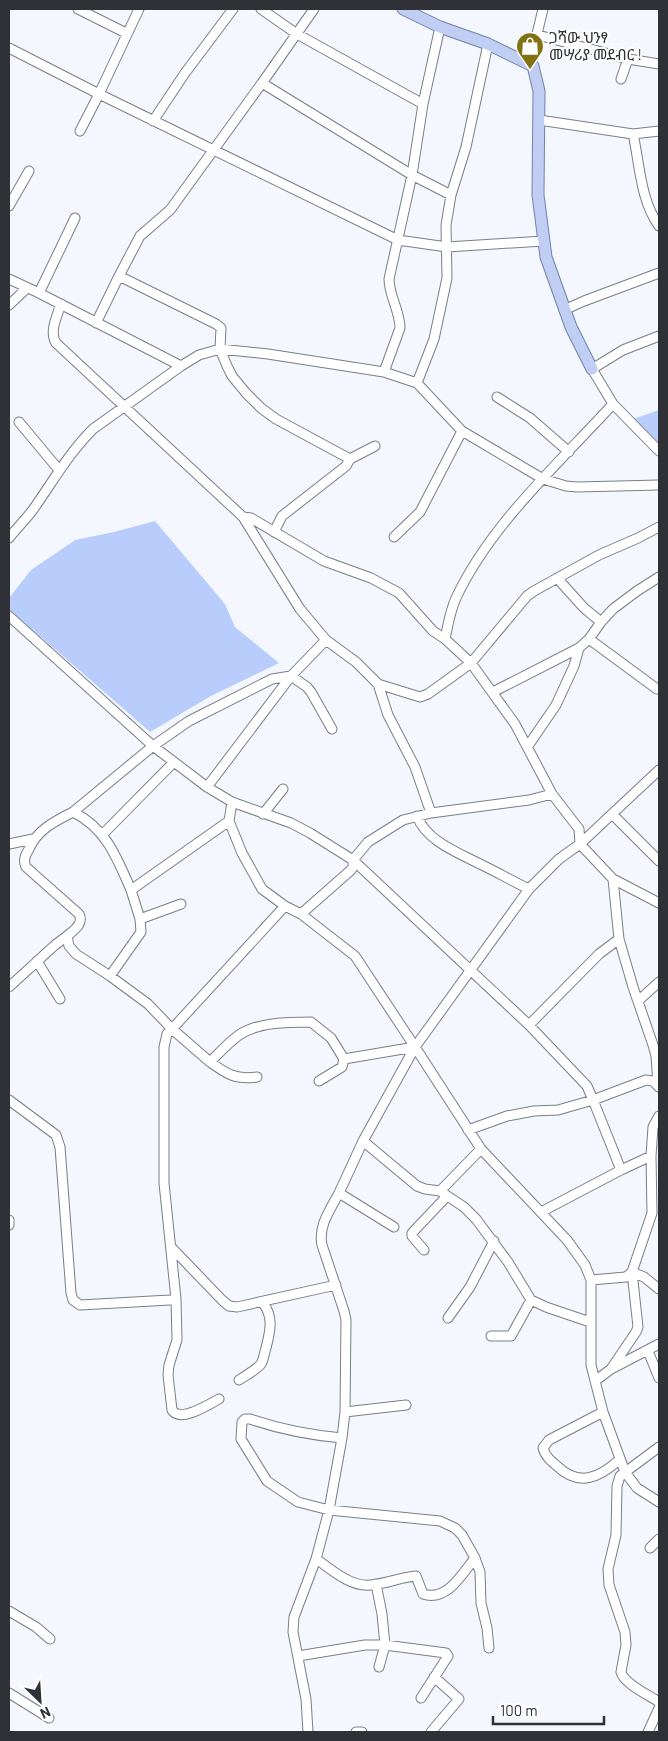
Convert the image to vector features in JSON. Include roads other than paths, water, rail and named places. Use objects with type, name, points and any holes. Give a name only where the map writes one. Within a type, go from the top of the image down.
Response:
[{"type":"main road","points":[[403,9],[440,27],[488,44],[533,66],[536,72],[539,91],[538,195],[546,257],[564,310],[592,369]]},
{"type":"street","points":[[78,9],[126,33]]},
{"type":"street","points":[[80,132],[139,9]]},
{"type":"street","points":[[153,121],[185,73],[233,9]]},
{"type":"street","points":[[261,9],[297,34],[423,104]]},
{"type":"street","points":[[96,323],[140,236],[162,217],[214,150],[314,9]]},
{"type":"street","points":[[530,63],[543,9]]},
{"type":"street","points":[[384,372],[400,328],[389,285],[412,175],[423,104],[440,27]]},
{"type":"street","points":[[538,36],[628,60],[659,64]]},
{"type":"street","points":[[417,383],[434,338],[447,278],[446,225],[451,195],[466,147],[488,44]]},
{"type":"street","points":[[9,48],[153,121],[398,240],[447,246],[544,241]]},
{"type":"street","points":[[621,79],[628,60]]},
{"type":"street","points":[[262,83],[412,175],[451,195]]},
{"type":"street","points":[[539,120],[633,134],[659,131]]},
{"type":"street","points":[[633,134],[642,187],[648,207],[659,226]]},
{"type":"street","points":[[9,206],[28,171]]},
{"type":"street","points":[[39,293],[75,218]]},
{"type":"street","points":[[564,310],[659,273]]},
{"type":"street","points":[[119,276],[216,324],[221,328],[220,348],[232,376],[261,408],[276,419],[350,459]]},
{"type":"street","points":[[9,279],[181,366]]},
{"type":"street","points":[[9,305],[27,288]]},
{"type":"street","points":[[61,304],[53,332],[53,339],[56,343],[243,517],[300,609],[326,640],[356,662],[378,684],[388,715],[415,767],[431,813]]},
{"type":"street","points":[[659,336],[623,350],[592,369],[613,404],[659,452]]},
{"type":"street","points":[[9,538],[32,511],[59,470],[93,429],[126,408],[198,355],[220,348],[384,372],[417,383],[462,431],[543,479],[566,486],[577,487],[659,485]]},
{"type":"street","points":[[497,397],[530,418],[569,452]]},
{"type":"street","points":[[445,639],[455,600],[493,536],[613,404]]},
{"type":"street","points":[[19,422],[59,470]]},
{"type":"street","points":[[394,537],[420,512],[462,431]]},
{"type":"street","points":[[274,532],[282,516],[346,466],[350,459],[375,446]]},
{"type":"street","points":[[243,517],[251,518],[324,561],[388,586],[399,593],[433,631],[472,663],[493,692],[528,746],[552,794],[579,829],[580,844],[613,879],[659,903]]},
{"type":"street","points":[[378,684],[420,697],[428,694],[472,663],[527,596],[599,555],[659,527]]},
{"type":"street","points":[[493,692],[579,648],[589,639],[601,622],[625,599],[659,577]]},
{"type":"street","points":[[557,578],[584,608],[601,622]]},
{"type":"street","points":[[9,616],[153,746],[207,787],[232,802],[291,823],[353,860],[529,1025],[587,1086],[621,1170]]},
{"type":"street","points":[[589,639],[659,689]]},
{"type":"street","points":[[207,787],[291,676],[326,640]]},
{"type":"street","points":[[528,746],[556,705],[574,666],[579,648]]},
{"type":"street","points":[[9,987],[81,923],[79,914],[26,867],[25,857],[33,839],[39,832],[73,812],[153,746],[189,721],[272,679],[291,676],[307,687],[332,729]]},
{"type":"street","points":[[103,834],[174,762]]},
{"type":"street","points":[[308,1732],[306,1699],[293,1632],[294,1618],[316,1558],[329,1510],[345,1412],[346,1320],[320,1236],[321,1228],[363,1141],[415,1047],[528,889],[559,859],[580,844],[659,770]]},
{"type":"street","points":[[263,814],[283,789]]},
{"type":"street","points":[[301,914],[351,870],[353,860],[368,842],[403,820],[431,813],[529,800],[552,794]]},
{"type":"street","points":[[232,802],[229,821],[242,853],[262,888],[285,906],[301,914],[355,956],[481,1149],[577,1253],[591,1280],[591,1365],[603,1412],[619,1460],[625,1472],[638,1488],[659,1502]]},
{"type":"street","points":[[73,812],[90,822],[103,834],[131,890],[140,919],[141,932],[138,938],[110,976]]},
{"type":"street","points":[[612,814],[659,861]]},
{"type":"street","points":[[417,816],[423,828],[442,843],[528,889]]},
{"type":"street","points":[[131,890],[229,821]]},
{"type":"street","points":[[9,844],[33,839]]},
{"type":"street","points":[[647,849],[659,847]]},
{"type":"street","points":[[613,879],[619,939],[656,1056],[659,1086]]},
{"type":"street","points":[[140,919],[181,904]]},
{"type":"street","points":[[219,1399],[197,1411],[178,1416],[174,1415],[172,1410],[168,1375],[169,1364],[177,1340],[176,1299],[164,1182],[164,1047],[167,1034],[285,906]]},
{"type":"street","points":[[67,936],[69,946],[76,954],[148,1004],[172,1029],[210,1062],[235,1077],[247,1078],[257,1076]]},
{"type":"street","points":[[529,1025],[599,954],[619,939]]},
{"type":"street","points":[[37,961],[60,999]]},
{"type":"street","points":[[638,1002],[659,982]]},
{"type":"street","points":[[210,1062],[238,1036],[254,1028],[279,1023],[311,1022],[322,1028],[331,1038],[344,1060],[342,1066],[319,1081]]},
{"type":"street","points":[[344,1060],[415,1047]]},
{"type":"street","points":[[468,1130],[506,1116],[534,1111],[558,1110],[593,1100],[646,1080],[652,1081],[659,1086]]},
{"type":"street","points":[[9,1100],[56,1135],[60,1147],[70,1293],[73,1300],[80,1305],[176,1299]]},
{"type":"street","points":[[611,1369],[638,1327],[632,1272],[652,1213],[651,1156],[653,1127],[659,1116]]},
{"type":"street","points":[[363,1141],[417,1186],[444,1193],[476,1219],[494,1241],[531,1300],[590,1322]]},
{"type":"street","points":[[424,1250],[412,1236],[412,1233],[481,1149]]},
{"type":"street","points":[[541,1212],[651,1156]]},
{"type":"street","points":[[339,1193],[394,1227]]},
{"type":"street","points":[[9,1220],[9,1225]]},
{"type":"street","points":[[448,1318],[470,1287],[494,1241]]},
{"type":"street","points":[[171,1246],[222,1300],[230,1306],[237,1308],[336,1285]]},
{"type":"street","points":[[591,1280],[626,1276],[632,1272]]},
{"type":"street","points":[[632,1272],[644,1277],[659,1289]]},
{"type":"street","points":[[492,1336],[511,1336],[531,1300]]},
{"type":"street","points":[[239,1380],[260,1365],[262,1360],[270,1333],[268,1309],[263,1303]]},
{"type":"street","points":[[595,1381],[611,1369],[659,1344]]},
{"type":"street","points":[[648,1351],[659,1378]]},
{"type":"street","points":[[345,1412],[406,1405]]},
{"type":"street","points":[[603,1412],[548,1440],[543,1448],[545,1454],[564,1473],[577,1478],[586,1479],[594,1476],[609,1469],[619,1460]]},
{"type":"street","points":[[342,1438],[309,1435],[250,1419],[242,1422],[241,1440],[267,1481],[298,1502],[329,1510],[440,1520],[455,1528],[462,1535],[475,1558],[480,1572],[481,1603],[487,1628],[489,1648]]},
{"type":"street","points":[[659,1447],[620,1476],[616,1486],[616,1536],[608,1568],[609,1585],[625,1632],[626,1645],[621,1672],[625,1680],[659,1702]]},
{"type":"street","points":[[650,1548],[659,1538]]},
{"type":"street","points":[[316,1558],[351,1582],[368,1586],[416,1576],[423,1594],[428,1595],[442,1594],[448,1590],[475,1558]]},
{"type":"street","points":[[376,1584],[382,1614],[385,1645],[380,1667]]},
{"type":"street","points":[[9,1611],[36,1627],[50,1639]]},
{"type":"street","points":[[298,1656],[365,1645],[385,1645],[446,1653],[448,1656],[421,1698]]},
{"type":"street","points":[[431,1732],[459,1698],[434,1677]]},
{"type":"street","points":[[9,1693],[49,1718]]},
{"type":"street","points":[[648,1732],[659,1708]]},
{"type":"street","points":[[356,1732],[362,1732]]},
{"type":"place","name":"ጋሻው ህንፃ መሣሪያ መደብር !","points":[[530,70]]}]
